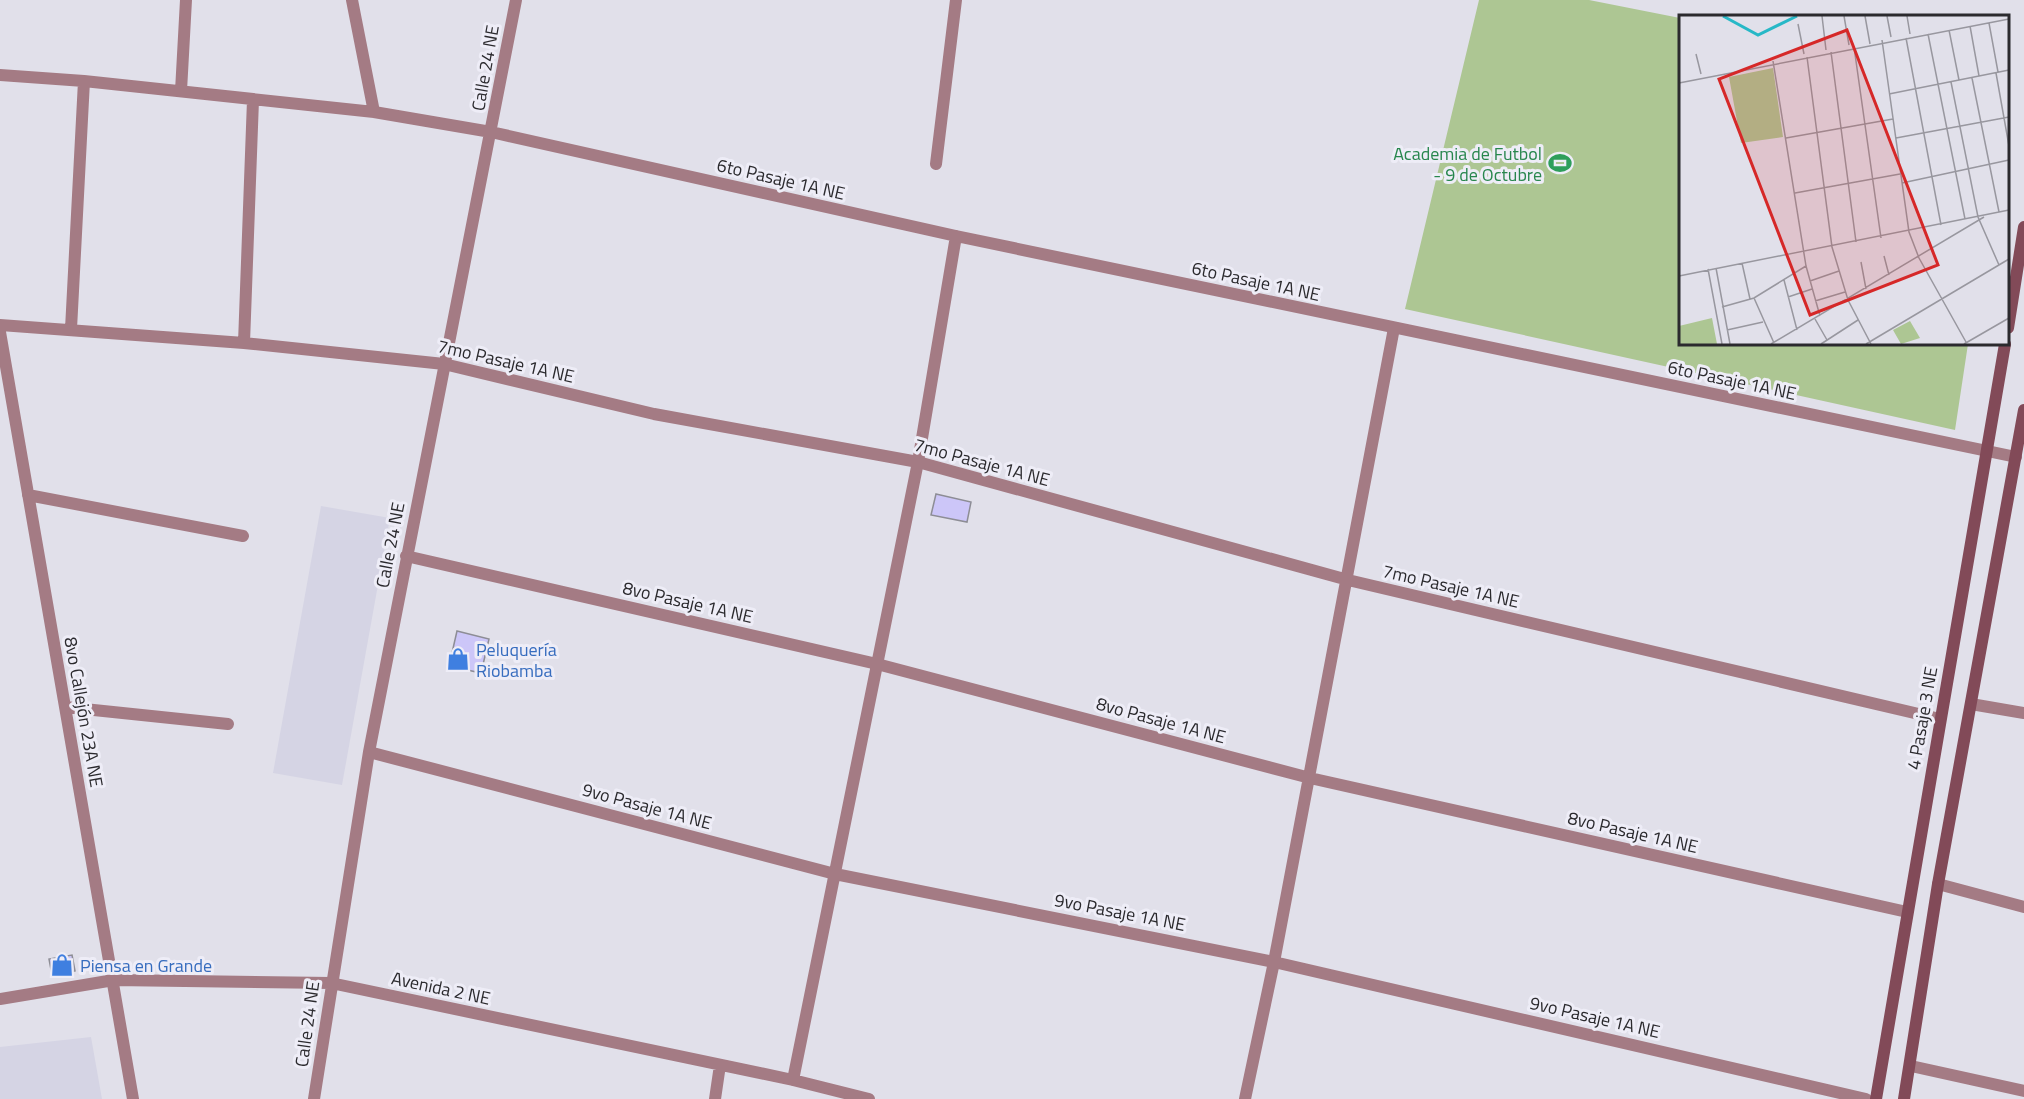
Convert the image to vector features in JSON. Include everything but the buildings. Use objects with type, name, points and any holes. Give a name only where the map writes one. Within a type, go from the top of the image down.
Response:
[{"type":"street","points":[[180,92],[186,0]]},
{"type":"street","points":[[352,0],[374,112]]},
{"type":"street","name":"Calle 24 NE","points":[[314,1099],[369,752],[516,0]]},
{"type":"street","points":[[936,164],[956,0]]},
{"type":"street","name":"6to Pasaje 1A NE","points":[[0,75],[84,81],[374,112],[491,132],[956,237],[2016,458]]},
{"type":"street","points":[[71,329],[84,81]]},
{"type":"street","points":[[244,343],[253,100]]},
{"type":"street","points":[[2009,316],[2024,227]]},
{"type":"street","points":[[793,1080],[918,462],[956,237]]},
{"type":"street","name":"7mo Pasaje 1A NE","points":[[0,325],[244,343],[444,364],[654,414],[918,462],[1348,580],[1940,719]]},
{"type":"street","points":[[1245,1099],[1310,777],[1394,328]]},
{"type":"street","name":"8vo Callejón 23A NE","points":[[0,332],[133,1099]]},
{"type":"street","name":"4 Pasaje 3 NE","points":[[1876,1099],[2005,345]]},
{"type":"street","points":[[1904,1099],[1938,884],[2024,410]]},
{"type":"street","points":[[28,495],[243,536]]},
{"type":"street","name":"8vo Pasaje 1A NE","points":[[406,556],[877,664],[1310,777],[1907,912]]},
{"type":"street","points":[[1971,704],[2024,712]]},
{"type":"street","points":[[65,707],[228,724]]},
{"type":"street","name":"9vo Pasaje 1A NE","points":[[369,752],[835,874],[1274,962],[1866,1099]]},
{"type":"street","points":[[1938,884],[2024,907]]},
{"type":"street","name":"Avenida 2 NE","points":[[0,999],[114,980],[331,983],[793,1080],[869,1099]]},
{"type":"street","points":[[715,1099],[720,1065]]},
{"type":"street","points":[[1911,1066],[2024,1091]]},
{"type":"shaded area","points":[[321,506],[390,518],[342,785],[273,773]]},
{"type":"shaded area","points":[[91,1037],[102,1099],[0,1099],[0,1047]]},
{"type":"green space","name":"Academia de Futbol - 9 de Octubre","points":[[1479,0],[1589,0],[1679,18],[1679,345],[1968,345],[1955,430],[1405,309]]},
{"type":"place","name":"Academia de Futbol - 9 de Octubre","points":[[1560,163]]},
{"type":"place","name":"Peluquería Riobamba","points":[[458,659]]},
{"type":"place","name":"Piensa en Grande","points":[[62,965]]}]
